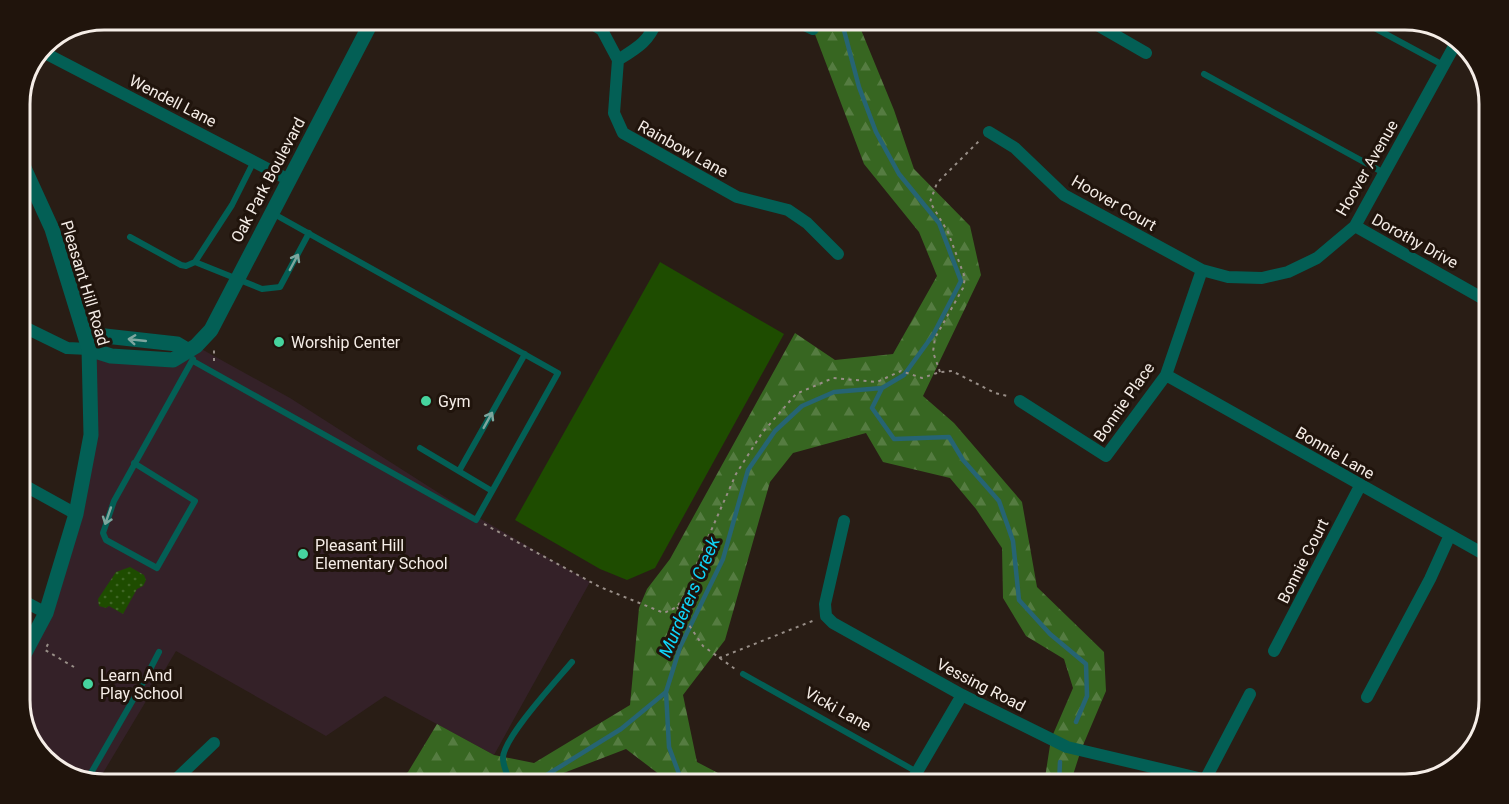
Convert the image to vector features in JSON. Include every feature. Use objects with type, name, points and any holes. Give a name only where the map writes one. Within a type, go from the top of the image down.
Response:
[{"type":"street","name":"Oak Park Boulevard","points":[[192,353],[211,330],[368,30]]},
{"type":"street","points":[[602,30],[618,60],[644,43],[653,30]]},
{"type":"street","points":[[1105,30],[1146,53]]},
{"type":"street","name":"Hoover Avenue","points":[[1202,270],[1228,278],[1262,278],[1288,272],[1317,258],[1355,226],[1453,47]]},
{"type":"street","name":"Wendell Lane","points":[[49,55],[289,180]]},
{"type":"street","name":"Rainbow Lane","points":[[618,60],[614,113],[622,134],[737,197],[788,210],[807,224],[838,254]]},
{"type":"street","name":"Hoover Court","points":[[989,132],[1016,148],[1064,195],[1202,270]]},
{"type":"street","name":"Pleasant Hill Road","points":[[30,181],[52,229],[89,349],[91,435],[76,514],[46,613],[30,643]]},
{"type":"street","name":"Dorothy Drive","points":[[1355,226],[1479,296]]},
{"type":"street","name":"Bonnie Place","points":[[1020,401],[1106,456],[1166,375],[1202,270]]},
{"type":"street","points":[[30,330],[67,348],[89,349],[105,336],[177,344],[192,353]]},
{"type":"street","name":"Bonnie Lane","points":[[1166,375],[1479,551]]},
{"type":"street","name":"Bonnie Court","points":[[1274,651],[1360,486]]},
{"type":"street","points":[[30,489],[76,514]]},
{"type":"street","points":[[826,616],[825,604],[844,521]]},
{"type":"street","points":[[1367,697],[1430,579],[1450,535]]},
{"type":"street","points":[[30,604],[46,613]]},
{"type":"street","name":"Vessing Road","points":[[826,616],[833,623],[962,695],[1067,747],[1179,774]]},
{"type":"street","points":[[1207,774],[1250,693]]},
{"type":"street","points":[[917,773],[962,695]]},
{"type":"street","points":[[181,774],[214,742]]},
{"type":"lane","points":[[1377,30],[1443,65]]},
{"type":"lane","points":[[1204,74],[1384,173]]},
{"type":"lane","points":[[130,237],[182,265],[186,266],[195,262],[231,204],[254,161]]},
{"type":"lane","points":[[134,463],[195,501],[157,568],[106,540],[103,533],[114,501],[134,463],[192,353],[476,520],[558,373],[271,212]]},
{"type":"lane","points":[[195,262],[262,289],[280,287],[309,233]]},
{"type":"lane","points":[[459,471],[525,354]]},
{"type":"lane","points":[[420,448],[492,491]]},
{"type":"lane","points":[[91,772],[159,652]]},
{"type":"lane","points":[[507,774],[503,755],[510,739],[572,662]]},
{"type":"lane","name":"Vicki Lane","points":[[743,674],[917,773]]},
{"type":"path","points":[[940,372],[933,352],[935,338],[963,288],[965,279],[948,232],[930,201],[937,183],[989,132]]},
{"type":"path","points":[[214,347],[214,363]]},
{"type":"path","points":[[476,520],[600,587],[663,613],[677,607],[690,586],[699,558],[736,474],[762,433],[796,394],[833,378],[877,382],[901,371],[922,378],[952,371],[995,393]]},
{"type":"path","points":[[677,607],[703,646],[743,674]]},
{"type":"path","points":[[719,658],[826,616]]},
{"type":"path","points":[[37,630],[51,637],[45,650],[74,667]]},
{"type":"shaded area","name":"Pleasant Hill Elementary School","points":[[196,346],[290,398],[467,511],[590,582],[494,755],[385,696],[326,736],[176,651],[102,774],[71,766],[48,749],[38,733],[31,714],[30,643],[46,613],[91,435],[89,349],[173,360]]},
{"type":"green space","points":[[813,30],[861,30],[894,110],[914,169],[970,226],[981,275],[923,396],[954,423],[1022,502],[1037,587],[1104,652],[1106,691],[1073,774],[1046,774],[1051,739],[1073,688],[1064,659],[1026,636],[1003,598],[1002,548],[976,509],[950,478],[883,462],[866,433],[793,453],[770,482],[725,640],[683,695],[697,762],[720,774],[659,774],[626,749],[561,774],[405,774],[437,724],[494,755],[534,763],[630,705],[639,608],[647,589],[670,559],[795,333],[835,360],[893,354],[937,276],[919,232],[864,164]]},
{"type":"green space","points":[[660,262],[784,334],[655,568],[627,580],[600,569],[515,520]]},
{"type":"green space","points":[[130,567],[144,575],[146,580],[143,586],[137,589],[123,614],[109,606],[106,608],[99,606],[98,599],[116,572]]},
{"type":"waterway","name":"Murderers Creek","points":[[679,774],[669,747],[666,692],[680,647],[723,559],[748,470],[775,431],[802,406],[834,392],[882,388],[904,375],[933,335],[961,281],[939,223],[899,174],[876,132],[859,87],[844,30]]},
{"type":"waterway","points":[[882,388],[872,408],[894,439],[949,437],[963,460],[999,501],[1013,541],[1019,600],[1050,634],[1086,664],[1087,696],[1076,722]]},
{"type":"waterway","points":[[548,774],[621,729],[666,692]]},
{"type":"waterway","points":[[1059,774],[1060,762]]},
{"type":"place","name":"Worship Center","points":[[279,342]]},
{"type":"place","name":"Gym","points":[[426,401]]},
{"type":"place","name":"Pleasant Hill Elementary School","points":[[303,554]]},
{"type":"place","name":"Learn And Play School","points":[[88,684]]}]
